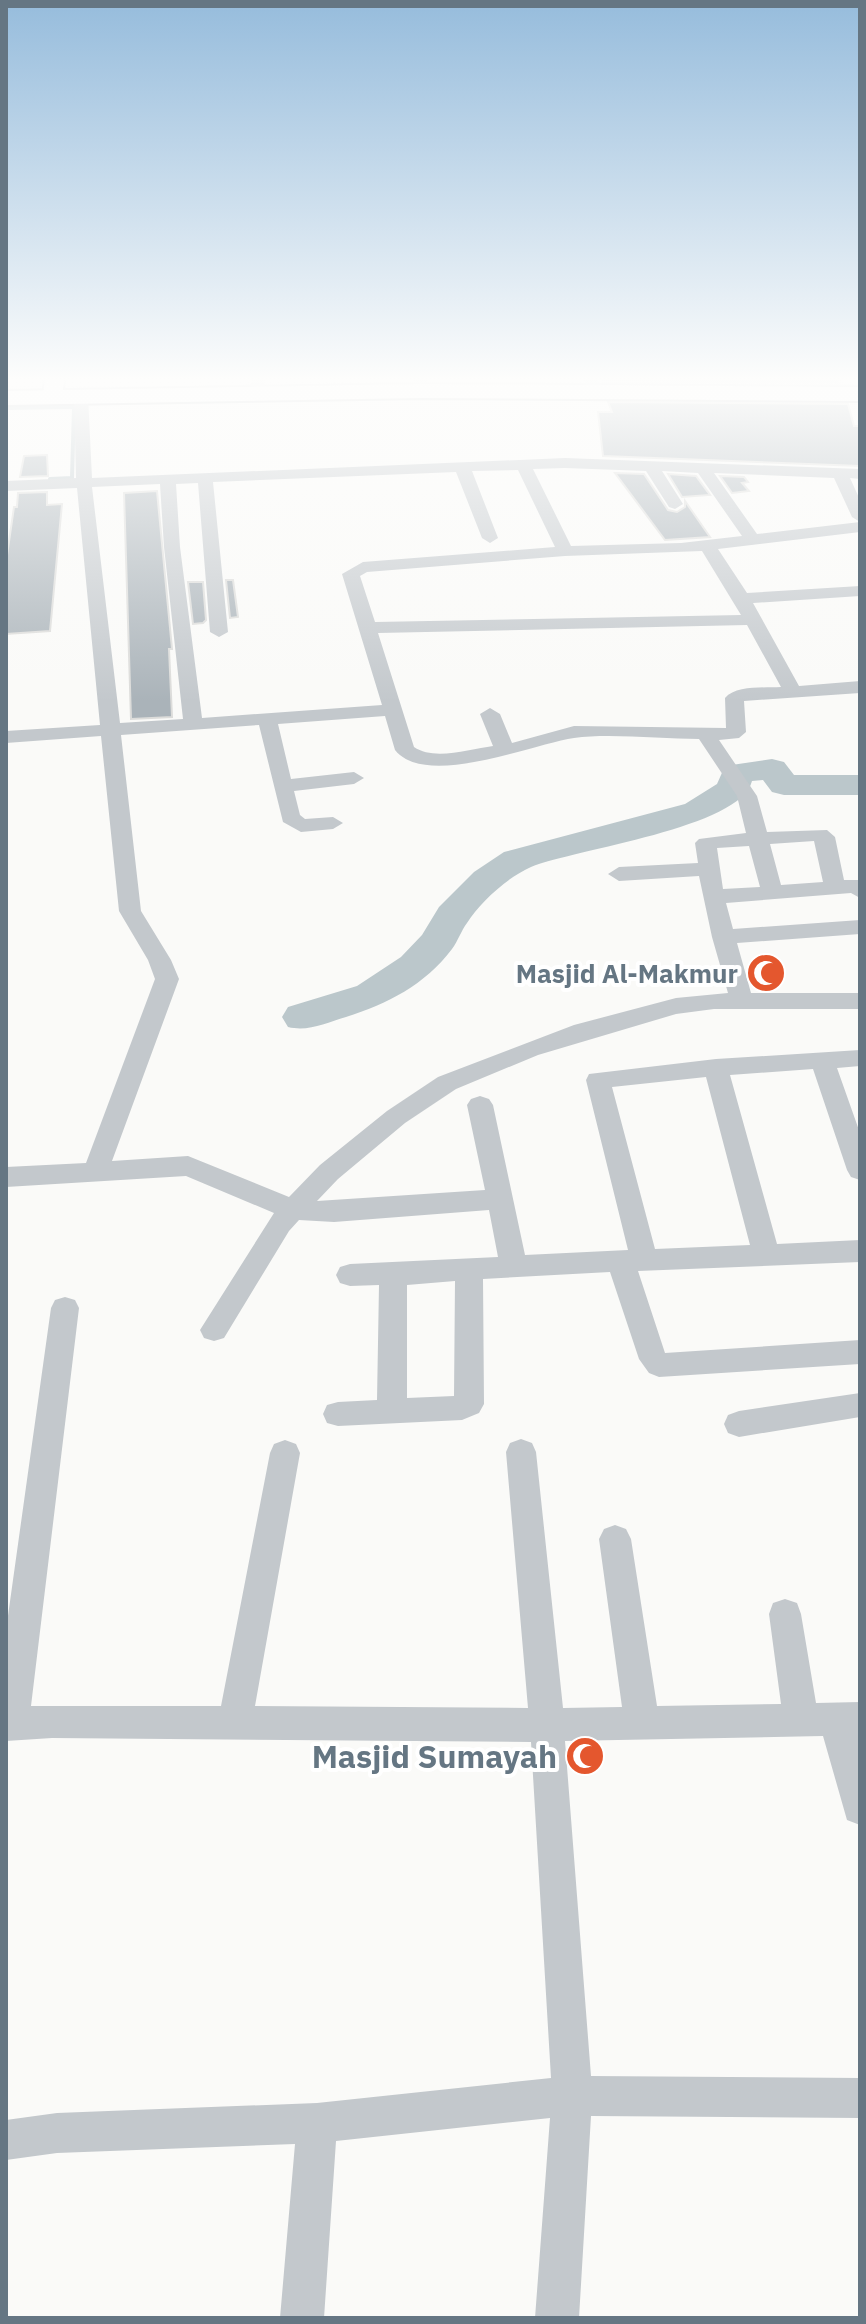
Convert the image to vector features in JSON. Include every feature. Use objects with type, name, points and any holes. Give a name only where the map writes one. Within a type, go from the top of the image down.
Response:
[{"type":"street","points":[[6,486],[46,484]]},
{"type":"street","points":[[84,484],[113,729],[130,911],[134,922],[155,949],[167,979],[96,1170]]},
{"type":"street","points":[[168,484],[172,547],[193,724]]},
{"type":"street","points":[[206,484],[219,632]]},
{"type":"street","points":[[469,484],[490,538]]},
{"type":"street","points":[[533,484],[565,551]]},
{"type":"street","points":[[663,484],[675,504]]},
{"type":"street","points":[[714,484],[753,540]]},
{"type":"street","points":[[845,484],[860,517]]},
{"type":"street","points":[[860,527],[707,545],[565,551],[355,569],[351,574],[405,750],[411,757],[438,759],[505,751],[574,732],[736,733],[734,698],[737,696],[860,687]]},
{"type":"street","points":[[707,545],[742,599],[793,691]]},
{"type":"street","points":[[742,599],[860,591]]},
{"type":"street","points":[[368,628],[753,620]]},
{"type":"street","points":[[6,737],[393,710]]},
{"type":"street","points":[[490,714],[505,751]]},
{"type":"street","points":[[267,719],[290,818],[295,824],[313,826],[333,823]]},
{"type":"street","points":[[705,734],[747,796],[772,892]]},
{"type":"street","points":[[284,786],[354,778]]},
{"type":"street","points":[[742,1002],[713,897],[707,843],[822,835],[835,887]]},
{"type":"street","points":[[619,874],[709,869]]},
{"type":"street","points":[[713,897],[835,887],[859,888]]},
{"type":"street","points":[[723,937],[860,927]]},
{"type":"street","points":[[214,1330],[279,1224],[329,1172],[396,1117],[447,1083],[529,1049],[617,1019],[676,1006],[860,1001]]},
{"type":"street","points":[[860,1058],[716,1067],[598,1080],[653,1359],[659,1365],[860,1352]]},
{"type":"street","points":[[822,1061],[860,1170]]},
{"type":"street","points":[[716,1067],[766,1255]]},
{"type":"street","points":[[480,1105],[514,1266]]},
{"type":"street","points":[[6,1177],[188,1166],[294,1210],[334,1212],[500,1199]]},
{"type":"street","points":[[350,1275],[860,1251]]},
{"type":"street","points":[[338,1414],[462,1408],[471,1402],[469,1271]]},
{"type":"street","points":[[392,1411],[393,1275]]},
{"type":"street","points":[[65,1308],[30,1565],[24,1722],[547,1725],[848,1719],[860,1807]]},
{"type":"street","points":[[739,1424],[860,1405]]},
{"type":"street","points":[[521,1452],[547,1725],[572,2096],[557,2318]]},
{"type":"street","points":[[235,1723],[285,1453]]},
{"type":"street","points":[[615,1539],[642,1724]]},
{"type":"street","points":[[785,1614],[801,1720]]},
{"type":"street","points":[[17,2139],[57,2133],[317,2123],[572,2096],[860,2098]]},
{"type":"street","points":[[302,2318],[317,2123]]},
{"type":"building","points":[[624,484],[651,484],[668,510],[677,512],[685,507],[685,501],[710,537],[665,540]]},
{"type":"building","points":[[674,484],[702,484],[710,495],[682,497]]},
{"type":"building","points":[[726,484],[743,484],[749,491],[732,493]]},
{"type":"building","points":[[157,491],[172,649],[169,649],[172,717],[131,719],[124,493]]},
{"type":"building","points":[[47,492],[47,505],[62,504],[50,631],[6,634],[6,562],[18,493]]},
{"type":"building","points":[[226,580],[233,580],[238,617],[230,618]]},
{"type":"building","points":[[188,582],[203,582],[206,620],[203,623],[193,624]]},
{"type":"waterway","points":[[302,1017],[371,995],[415,966],[438,941],[452,915],[487,880],[517,860],[697,811],[733,789],[737,773],[772,769],[784,785],[860,785]]},
{"type":"place","name":"Masjid Al-Makmur","points":[[766,973]]},
{"type":"place","name":"Masjid Sumayah","points":[[585,1756]]}]
